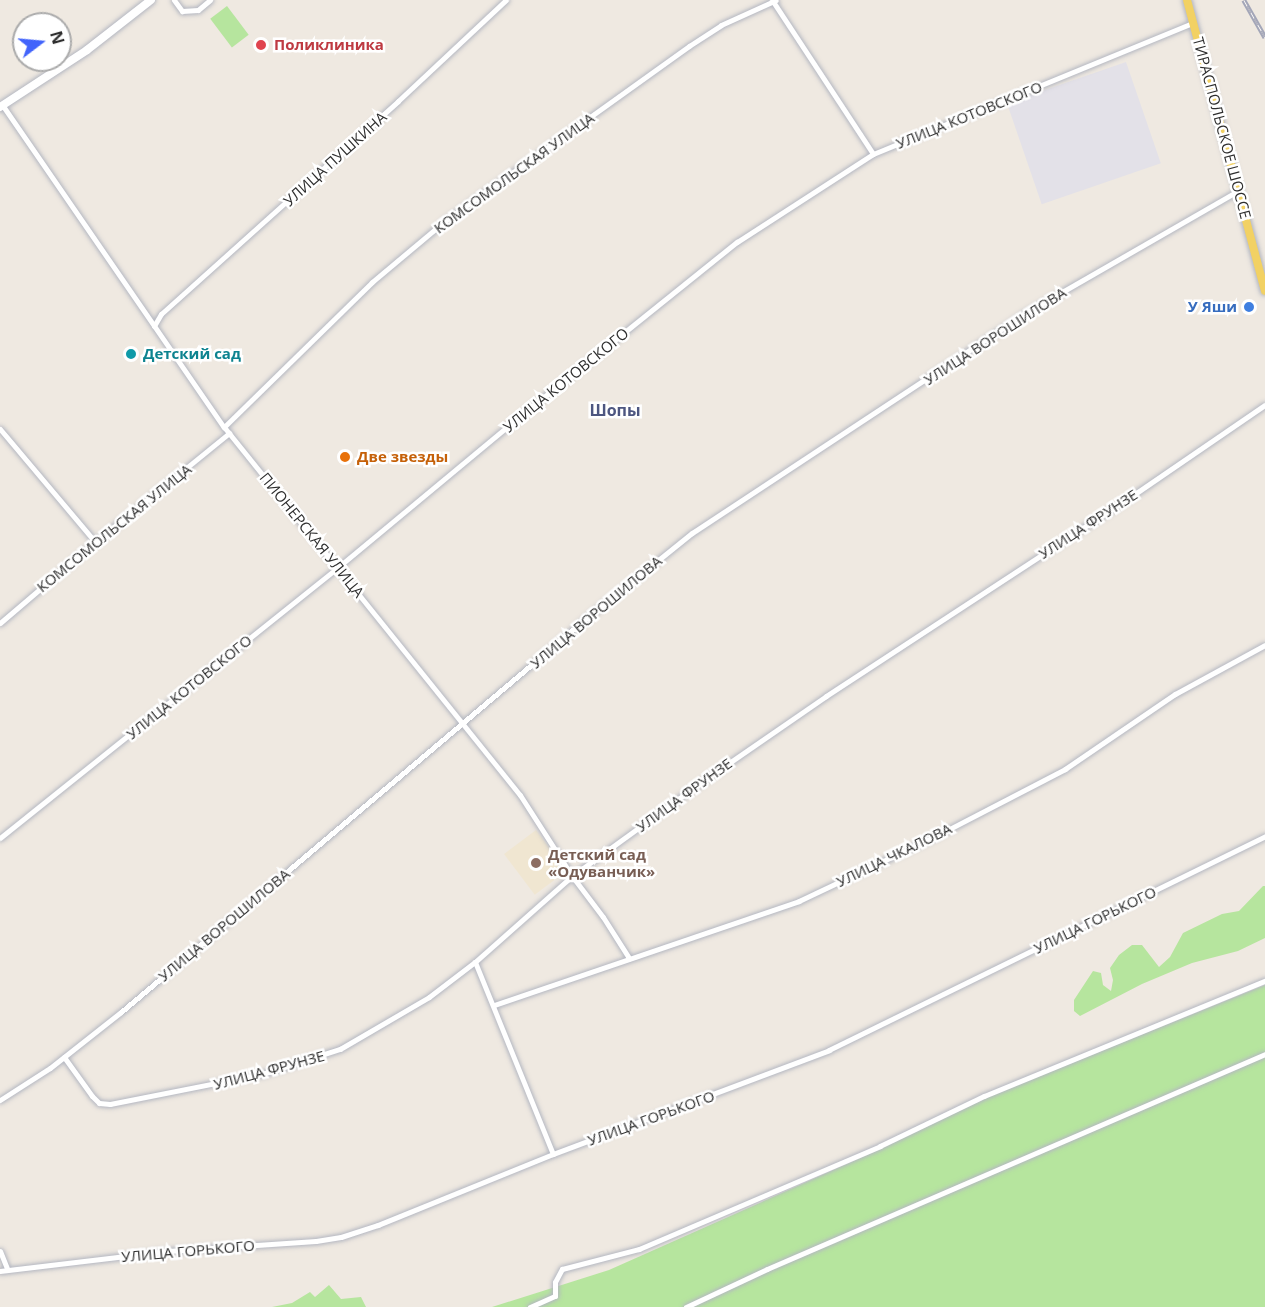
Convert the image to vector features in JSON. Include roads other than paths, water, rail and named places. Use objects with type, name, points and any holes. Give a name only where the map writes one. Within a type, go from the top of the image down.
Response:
[{"type":"main road","name":"ТИРАСПОЛЬСКОЕ ШОССЕ","points":[[1187,0],[1265,291]]},
{"type":"street","points":[[2,106],[87,50],[151,0]]},
{"type":"street","points":[[174,0],[183,11],[198,10],[210,0]]},
{"type":"street","name":"УЛИЦА ПУШКИНА","points":[[154,326],[161,314],[373,124],[506,0]]},
{"type":"street","points":[[773,0],[873,154]]},
{"type":"street","name":"КОМСОМОЛЬСКАЯ УЛИЦА","points":[[224,427],[372,282],[446,220],[689,46],[722,25],[773,0]]},
{"type":"street","name":"УЛИЦА КОТОВСКОГО","points":[[0,838],[337,568],[519,417],[737,242],[873,154],[1193,23]]},
{"type":"street","name":"ПИОНЕРСКАЯ УЛИЦА","points":[[2,106],[224,427],[520,795],[572,876],[603,916],[629,958]]},
{"type":"street","name":"УЛИЦА ВОРОШИЛОВА","points":[[0,1100],[64,1057],[692,533],[1022,315],[1239,190]]},
{"type":"street","points":[[145,314],[161,314]]},
{"type":"street","name":"УЛИЦА ФРУНЗЕ","points":[[64,1057],[92,1096],[103,1104],[262,1074],[340,1049],[429,997],[475,962],[572,876],[816,703],[1126,500],[1265,405]]},
{"type":"street","points":[[0,429],[95,542]]},
{"type":"street","name":"КОМСОМОЛЬСКАЯ УЛИЦА","points":[[0,623],[229,433]]},
{"type":"street","name":"УЛИЦА ЧКАЛОВА","points":[[494,1005],[799,901],[934,837],[1065,769],[1175,694],[1265,645]]},
{"type":"street","name":"УЛИЦА ГОРЬКОГО","points":[[0,1270],[168,1251],[341,1237],[829,1050],[1265,836]]},
{"type":"street","points":[[475,962],[553,1155]]},
{"type":"street","points":[[530,1307],[555,1296],[555,1282],[562,1269],[639,1249],[871,1150],[984,1096],[1265,981]]},
{"type":"street","points":[[686,1307],[767,1269],[1265,1054]]},
{"type":"street","points":[[0,1251],[7,1268]]},
{"type":"railway","points":[[1244,0],[1265,37]]},
{"type":"place","name":"Поликлиника","points":[[261,45]]},
{"type":"place","name":"У Яши","points":[[1249,307]]},
{"type":"place","name":"Детский сад","points":[[131,354]]},
{"type":"place","name":"Две звезды","points":[[345,457]]},
{"type":"place","name":"Детский сад «Одуванчик»","points":[[536,863]]},
{"type":"district","name":"Шопы","points":[[615,410]]}]
